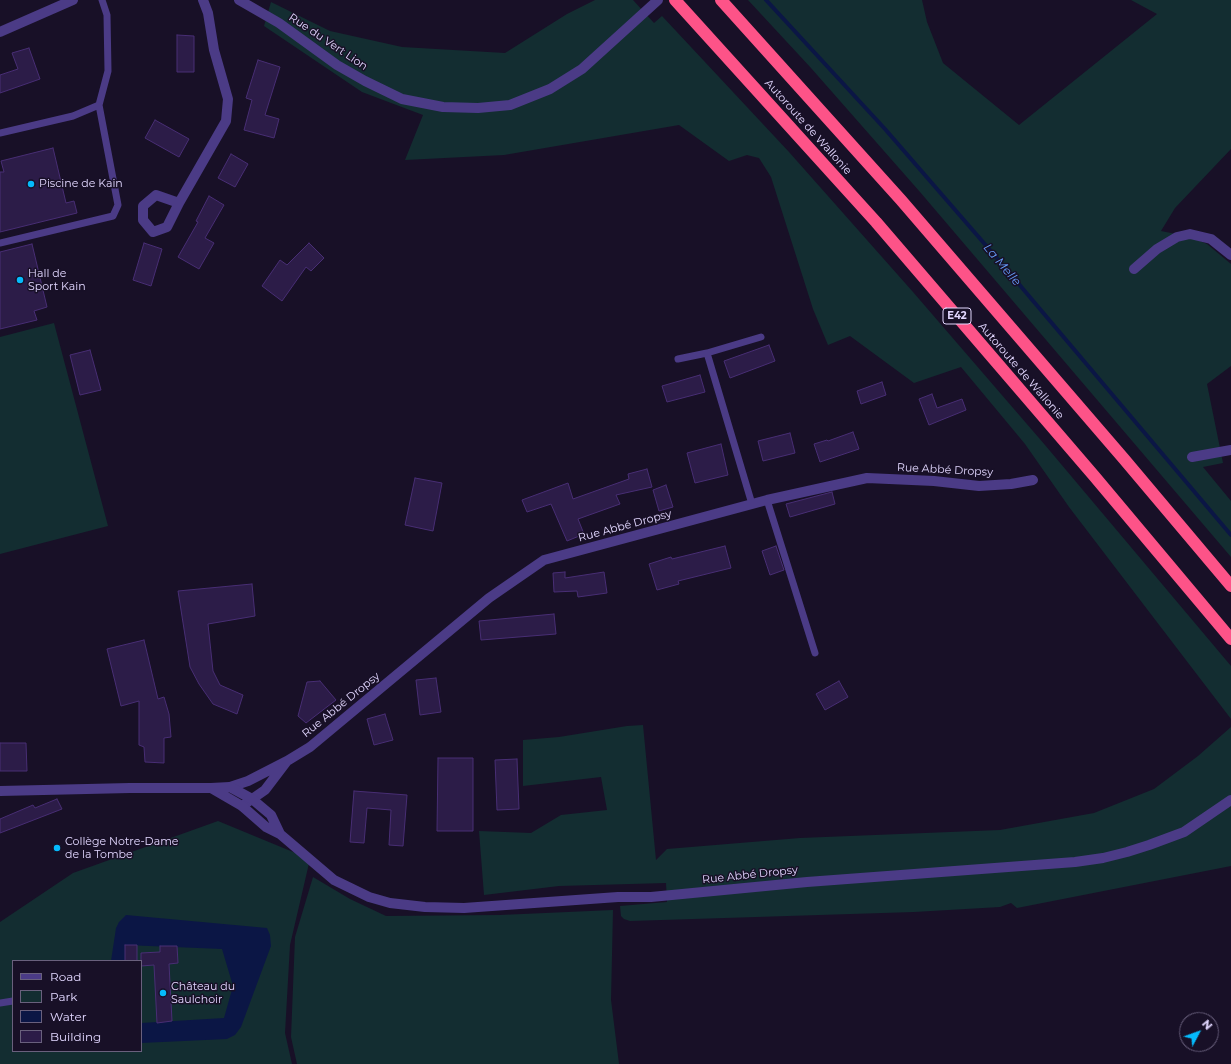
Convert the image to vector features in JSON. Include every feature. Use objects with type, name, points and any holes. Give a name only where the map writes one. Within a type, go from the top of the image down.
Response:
[{"type":"highway","name":"Autoroute de Wallonie","points":[[675,0],[876,222],[1090,471],[1231,639]]},
{"type":"highway","name":"Autoroute de Wallonie","points":[[722,0],[900,200],[1124,459],[1231,586]]},
{"type":"street","points":[[0,32],[73,0]]},
{"type":"street","points":[[179,203],[226,121],[228,99],[214,50],[208,13],[203,0]]},
{"type":"street","name":"Rue du Vert Lion","points":[[239,0],[279,23],[338,65],[365,81],[402,99],[442,107],[478,108],[510,105],[550,89],[582,69],[658,0]]},
{"type":"street","points":[[1134,269],[1157,249],[1177,237],[1190,234],[1211,239],[1231,255]]},
{"type":"street","points":[[1192,457],[1231,450]]},
{"type":"street","name":"Rue Abbé Dropsy","points":[[0,791],[211,788],[230,787],[248,781],[287,761],[310,747],[489,598],[544,560],[767,500],[867,478],[934,481],[979,486],[1011,484],[1033,480]]},
{"type":"street","name":"Rue Abbé Dropsy","points":[[242,806],[265,790],[287,761]]},
{"type":"street","name":"Rue Abbé Dropsy","points":[[230,787],[252,799],[271,816],[280,834]]},
{"type":"street","name":"Rue Abbé Dropsy","points":[[211,788],[242,806],[266,827],[280,834],[334,880],[369,897],[390,904],[464,908],[618,897],[651,897],[807,882],[1075,862],[1103,858],[1149,846],[1184,832],[1231,800]]},
{"type":"lane","points":[[0,243],[112,216],[118,205],[99,105],[108,70],[107,15],[102,0]]},
{"type":"lane","points":[[0,133],[73,116],[99,105]]},
{"type":"lane","points":[[678,359],[707,353],[761,337]]},
{"type":"lane","points":[[707,353],[752,504]]},
{"type":"lane","points":[[767,500],[816,653]]},
{"type":"lane","points":[[0,1003],[12,1001]]},
{"type":"green space","points":[[595,0],[633,0],[654,23],[662,16],[789,152],[913,292],[1045,445],[1231,666],[1231,719],[1069,507],[1025,444],[961,367],[914,383],[850,336],[828,345],[813,309],[771,177],[759,158],[747,155],[729,161],[679,125],[504,155],[405,160],[423,115],[362,92],[264,26],[271,2],[330,31],[402,47],[505,53],[567,14]]},
{"type":"green space","points":[[748,0],[922,0],[927,22],[943,63],[1019,125],[1157,14],[1131,0],[1231,0],[1231,149],[1175,208],[1161,231],[1191,237],[1207,244],[1231,264],[1231,366],[1207,384],[1223,463],[1203,467],[1231,501],[1231,557],[920,192],[811,68]]},
{"type":"green space","points":[[54,323],[108,526],[0,554],[0,337]]},
{"type":"green space","points":[[643,725],[656,860],[667,849],[800,838],[1000,830],[1094,813],[1154,789],[1198,756],[1231,727],[1231,866],[1017,908],[1011,903],[1000,907],[914,912],[630,921],[621,916],[620,906],[667,902],[666,883],[559,886],[484,895],[479,831],[531,833],[561,815],[607,810],[601,777],[523,786],[523,740],[559,737],[627,726]]},
{"type":"green space","points":[[218,821],[310,859],[290,945],[285,1033],[292,1064],[0,1064],[0,922],[73,873]]},
{"type":"green space","points":[[313,877],[350,899],[386,916],[500,915],[613,910],[611,1000],[619,1064],[297,1064],[291,1037],[295,937]]},
{"type":"water","points":[[126,915],[267,928],[270,935],[271,946],[241,1027],[235,1035],[227,1039],[142,1043],[142,1023],[224,1018],[233,986],[222,949],[125,945],[125,960],[111,960],[116,928],[119,922]]},
{"type":"building","points":[[177,35],[194,36],[194,72],[177,72]]},
{"type":"building","points":[[29,48],[40,79],[0,93],[0,75],[18,69],[12,53]]},
{"type":"building","points":[[258,60],[280,67],[265,115],[279,119],[274,138],[244,130],[252,100],[246,98]]},
{"type":"building","points":[[155,120],[189,139],[179,157],[145,138]]},
{"type":"building","name":"Piscine de Kain","points":[[53,148],[66,203],[74,201],[77,213],[0,232],[0,172],[4,172],[1,161]]},
{"type":"building","points":[[231,154],[248,164],[235,187],[218,178]]},
{"type":"building","points":[[209,196],[224,205],[205,238],[214,243],[199,269],[178,257],[198,222],[196,221]]},
{"type":"building","points":[[144,243],[162,249],[151,286],[133,280]]},
{"type":"building","points":[[309,243],[324,258],[311,271],[306,267],[282,301],[262,286],[280,260],[287,265]]},
{"type":"building","name":"Hall de Sport Kain","points":[[32,244],[47,307],[34,311],[37,320],[0,329],[0,252]]},
{"type":"building","points":[[769,345],[775,361],[730,378],[724,361]]},
{"type":"building","points":[[90,350],[101,390],[80,395],[70,355]]},
{"type":"building","points":[[700,375],[705,392],[667,402],[662,386]]},
{"type":"building","points":[[882,382],[886,395],[861,404],[857,391]]},
{"type":"building","points":[[932,394],[937,408],[962,399],[966,410],[929,425],[919,399]]},
{"type":"building","points":[[853,432],[859,449],[820,462],[814,444],[828,441]]},
{"type":"building","points":[[790,433],[795,453],[763,461],[758,441]]},
{"type":"building","points":[[721,444],[728,475],[695,483],[687,453]]},
{"type":"building","points":[[647,469],[652,487],[616,495],[620,504],[578,519],[584,534],[567,541],[551,504],[527,512],[522,500],[568,483],[573,499],[629,479],[628,474]]},
{"type":"building","points":[[415,478],[442,483],[433,531],[405,525]]},
{"type":"building","points":[[666,485],[673,507],[659,511],[653,490]]},
{"type":"building","points":[[832,492],[835,504],[790,517],[786,504]]},
{"type":"building","points":[[725,546],[731,568],[678,581],[679,584],[657,590],[649,564],[671,557],[672,559]]},
{"type":"building","points":[[776,546],[784,570],[770,575],[762,551]]},
{"type":"building","points":[[565,572],[565,578],[604,572],[607,593],[578,597],[577,591],[554,592],[553,573]]},
{"type":"building","points":[[252,584],[255,616],[208,624],[213,671],[220,685],[243,695],[237,714],[213,704],[199,684],[190,667],[178,591]]},
{"type":"building","points":[[554,614],[556,634],[481,640],[479,621]]},
{"type":"building","points":[[144,640],[158,699],[164,697],[169,714],[171,737],[164,738],[164,763],[145,762],[144,747],[139,745],[139,701],[121,706],[107,649]]},
{"type":"building","points":[[436,678],[441,712],[420,715],[416,680]]},
{"type":"building","points":[[320,681],[336,700],[306,723],[298,716],[307,682]]},
{"type":"building","points":[[839,681],[848,697],[825,710],[816,694]]},
{"type":"building","points":[[385,714],[393,740],[374,745],[367,719]]},
{"type":"building","points":[[0,743],[26,743],[27,771],[0,771]]},
{"type":"building","points":[[438,758],[473,758],[473,831],[437,831]]},
{"type":"building","points":[[517,759],[519,809],[497,810],[495,760]]},
{"type":"building","points":[[354,791],[407,795],[403,846],[389,845],[391,810],[367,808],[364,843],[350,842]]},
{"type":"building","points":[[57,799],[62,809],[0,833],[0,819],[33,805],[35,808]]},
{"type":"building","points":[[125,945],[137,945],[137,960],[125,960]]},
{"type":"building","name":"Château du Saulchoir","points":[[160,946],[177,946],[178,963],[169,964],[172,1021],[157,1023],[154,965],[142,966],[141,953],[160,952]]},
{"type":"waterway","name":"La Melle","points":[[766,0],[885,129],[996,257],[1231,535]]},
{"type":"place","name":"Piscine de Kain","points":[[31,184]]},
{"type":"place","name":"Hall de Sport Kain","points":[[20,280]]},
{"type":"place","name":"Collège Notre-Dame de la Tombe","points":[[57,848]]},
{"type":"place","name":"Château du Saulchoir","points":[[163,993]]}]
